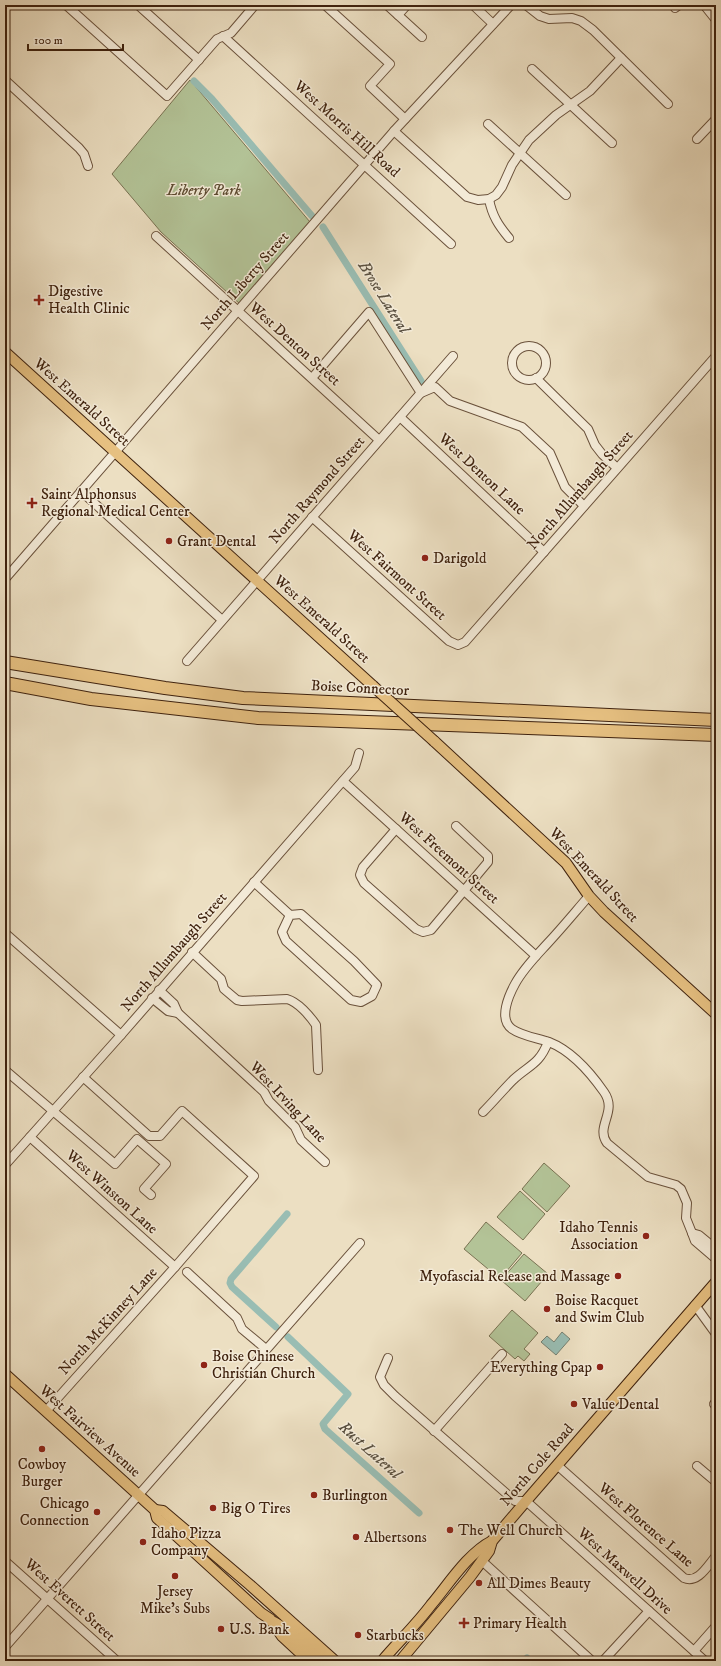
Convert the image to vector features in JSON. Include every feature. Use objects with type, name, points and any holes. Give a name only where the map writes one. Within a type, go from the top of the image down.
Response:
[{"type":"highway","name":"Boise Connector","points":[[5,662],[165,688],[243,698],[716,720]]},
{"type":"highway","points":[[5,683],[92,699],[258,718],[716,735]]},
{"type":"highway","points":[[645,732],[716,742]]},
{"type":"main road","name":"West Emerald Street","points":[[5,352],[434,741],[566,863],[589,896],[616,923],[716,1014]]},
{"type":"main road","name":"North Cole Road","points":[[382,1661],[431,1606],[444,1587],[483,1546],[492,1541],[716,1282]]},
{"type":"main road","name":"West Fairview Avenue","points":[[5,1374],[155,1510],[157,1518],[270,1619],[282,1636],[309,1661]]},
{"type":"main road","name":"West Fairview Avenue","points":[[155,1510],[163,1511],[169,1516],[250,1585],[335,1661]]},
{"type":"main road","name":"North Cole Road","points":[[400,1661],[482,1561],[489,1551],[492,1541]]},
{"type":"main road","points":[[270,1619],[287,1630],[322,1661]]},
{"type":"street","points":[[66,5],[167,96],[216,39],[231,33],[255,5]]},
{"type":"street","points":[[138,5],[198,60]]},
{"type":"street","points":[[325,5],[390,64],[370,86],[405,119]]},
{"type":"street","points":[[387,5],[422,37]]},
{"type":"street","points":[[398,15],[407,5]]},
{"type":"street","points":[[473,5],[493,24]]},
{"type":"street","name":"North Liberty Street","points":[[5,579],[394,131],[511,5]]},
{"type":"street","points":[[526,5],[540,16],[550,19],[572,18],[581,21],[668,104]]},
{"type":"street","points":[[704,5],[716,20]]},
{"type":"street","name":"West Morris Hill Road","points":[[223,36],[451,244]]},
{"type":"street","points":[[394,131],[467,197],[478,200],[489,200],[496,195],[502,187],[512,165],[520,153],[542,127],[590,91],[621,58]]},
{"type":"street","points":[[532,69],[612,143]]},
{"type":"street","points":[[5,80],[79,148],[84,154],[88,166]]},
{"type":"street","points":[[697,139],[716,120]]},
{"type":"street","points":[[488,124],[566,195]]},
{"type":"street","points":[[489,200],[496,222],[509,238]]},
{"type":"street","name":"West Denton Street","points":[[156,236],[380,440]]},
{"type":"street","points":[[312,378],[369,312],[421,392],[435,387],[450,401],[522,427],[550,453],[565,487],[584,506]]},
{"type":"street","points":[[524,347],[535,348],[543,355],[545,360],[544,370],[536,378],[526,380],[516,374],[513,369],[513,358],[519,350],[524,347]]},
{"type":"street","name":"North Raymond Street","points":[[187,661],[453,356]]},
{"type":"street","name":"North Allumbaugh Street","points":[[465,642],[716,356]]},
{"type":"street","points":[[536,378],[588,429],[598,450],[617,468]]},
{"type":"street","name":"West Denton Lane","points":[[400,417],[544,552]]},
{"type":"street","points":[[81,491],[222,620]]},
{"type":"street","name":"West Fairmont Street","points":[[312,517],[449,641],[458,646],[465,642]]},
{"type":"street","name":"North Allumbaugh Street","points":[[5,1165],[343,781],[355,767],[359,753]]},
{"type":"street","name":"West Freemont Street","points":[[343,781],[536,956]]},
{"type":"street","points":[[396,829],[363,866],[360,875],[364,883],[416,929],[423,932],[430,930],[488,862],[488,856],[456,826]]},
{"type":"street","points":[[254,882],[290,915],[301,914],[354,961],[376,985],[372,996],[361,1002],[351,1000],[286,941],[282,932],[290,915]]},
{"type":"street","points":[[589,896],[536,956],[516,983],[510,995],[506,1016],[507,1024],[514,1030],[548,1042],[566,1052],[581,1064],[605,1093],[610,1103],[602,1133],[607,1144],[648,1177],[676,1185],[681,1189],[687,1203],[686,1218],[695,1241],[716,1259]]},
{"type":"street","points":[[5,933],[121,1035]]},
{"type":"street","points":[[192,952],[221,979],[224,989],[237,1000],[282,999],[292,1001],[313,1019],[316,1025],[318,1070]]},
{"type":"street","name":"West Irving Lane","points":[[159,990],[174,1004],[178,1013],[264,1092],[269,1101],[295,1127],[301,1140],[325,1162]]},
{"type":"street","name":"West Irving Lane","points":[[152,998],[168,1010],[178,1013]]},
{"type":"street","points":[[483,1112],[513,1080],[539,1060],[543,1055],[548,1042]]},
{"type":"street","points":[[5,1070],[115,1164],[136,1139],[166,1164],[144,1189],[151,1195]]},
{"type":"street","name":"North McKinney Lane","points":[[46,1411],[254,1176],[182,1111],[160,1136],[149,1136],[83,1077]]},
{"type":"street","name":"West Winston Lane","points":[[30,1137],[175,1267]]},
{"type":"street","points":[[692,1233],[699,1235],[716,1249]]},
{"type":"street","points":[[5,1647],[360,1242]]},
{"type":"street","points":[[187,1272],[237,1318],[242,1329],[266,1349]]},
{"type":"street","points":[[696,1305],[716,1334]]},
{"type":"street","points":[[434,1431],[502,1354]]},
{"type":"street","name":"West Maxwell Drive","points":[[388,1358],[380,1377],[384,1385],[434,1431],[515,1501],[526,1501],[705,1661]]},
{"type":"street","name":"West Florence Lane","points":[[557,1465],[684,1578],[689,1580],[697,1577],[716,1556]]},
{"type":"street","points":[[697,1466],[716,1482]]},
{"type":"street","name":"West Everett Street","points":[[5,1561],[117,1661]]},
{"type":"street","points":[[482,1561],[592,1661]]},
{"type":"street","points":[[603,1661],[648,1611]]},
{"type":"street","points":[[694,1651],[716,1626]]},
{"type":"green space","name":"Liberty Park","points":[[190,80],[310,222],[240,304],[161,232],[112,174]]},
{"type":"green space","points":[[544,1163],[570,1186],[547,1212],[522,1189]]},
{"type":"green space","points":[[520,1191],[545,1214],[523,1240],[497,1217]]},
{"type":"green space","points":[[486,1222],[522,1253],[500,1279],[464,1249]]},
{"type":"green space","points":[[524,1254],[548,1274],[525,1301],[501,1280]]},
{"type":"green space","points":[[512,1310],[538,1333],[524,1349],[530,1354],[524,1361],[518,1356],[515,1359],[489,1336]]},
{"type":"water","points":[[562,1332],[570,1339],[556,1355],[541,1342],[547,1336],[554,1342]]},
{"type":"waterway","name":"Brose Lateral","points":[[194,81],[212,99],[312,216]]},
{"type":"waterway","name":"Brose Lateral","points":[[323,227],[421,381]]},
{"type":"waterway","name":"Rust Lateral","points":[[276,1327],[232,1287],[230,1283],[231,1279],[287,1214]]},
{"type":"waterway","points":[[713,1319],[716,1323]]},
{"type":"waterway","name":"Rust Lateral","points":[[288,1337],[348,1394],[323,1424],[325,1429],[419,1513]]},
{"type":"waterway","name":"Rust Lateral","points":[[527,1658],[530,1661]]},
{"type":"place","name":"Digestive Health Clinic","points":[[39,300]]},
{"type":"place","name":"Saint Alphonsus Regional Medical Center","points":[[32,503]]},
{"type":"place","name":"Grant Dental","points":[[169,541]]},
{"type":"place","name":"Darigold","points":[[425,558]]},
{"type":"place","name":"Idaho Tennis Association","points":[[646,1236]]},
{"type":"place","name":"Myofascial Release and Massage","points":[[618,1276]]},
{"type":"place","name":"Boise Racquet and Swim Club","points":[[547,1309]]},
{"type":"place","name":"Boise Chinese Christian Church","points":[[204,1365]]},
{"type":"place","name":"Everything Cpap","points":[[600,1367]]},
{"type":"place","name":"Value Dental","points":[[574,1404]]},
{"type":"place","name":"Cowboy Burger","points":[[42,1449]]},
{"type":"place","name":"Burlington","points":[[314,1495]]},
{"type":"place","name":"Big O Tires","points":[[213,1508]]},
{"type":"place","name":"Chicago Connection","points":[[97,1512]]},
{"type":"place","name":"The Well Church","points":[[450,1530]]},
{"type":"place","name":"Albertsons","points":[[356,1537]]},
{"type":"place","name":"Idaho Pizza Company","points":[[143,1542]]},
{"type":"place","name":"Jersey Mike's Subs","points":[[175,1576]]},
{"type":"place","name":"All Dimes Beauty","points":[[479,1583]]},
{"type":"place","name":"Primary Health","points":[[464,1623]]},
{"type":"place","name":"U.S. Bank","points":[[221,1629]]},
{"type":"place","name":"Starbucks","points":[[358,1635]]}]
